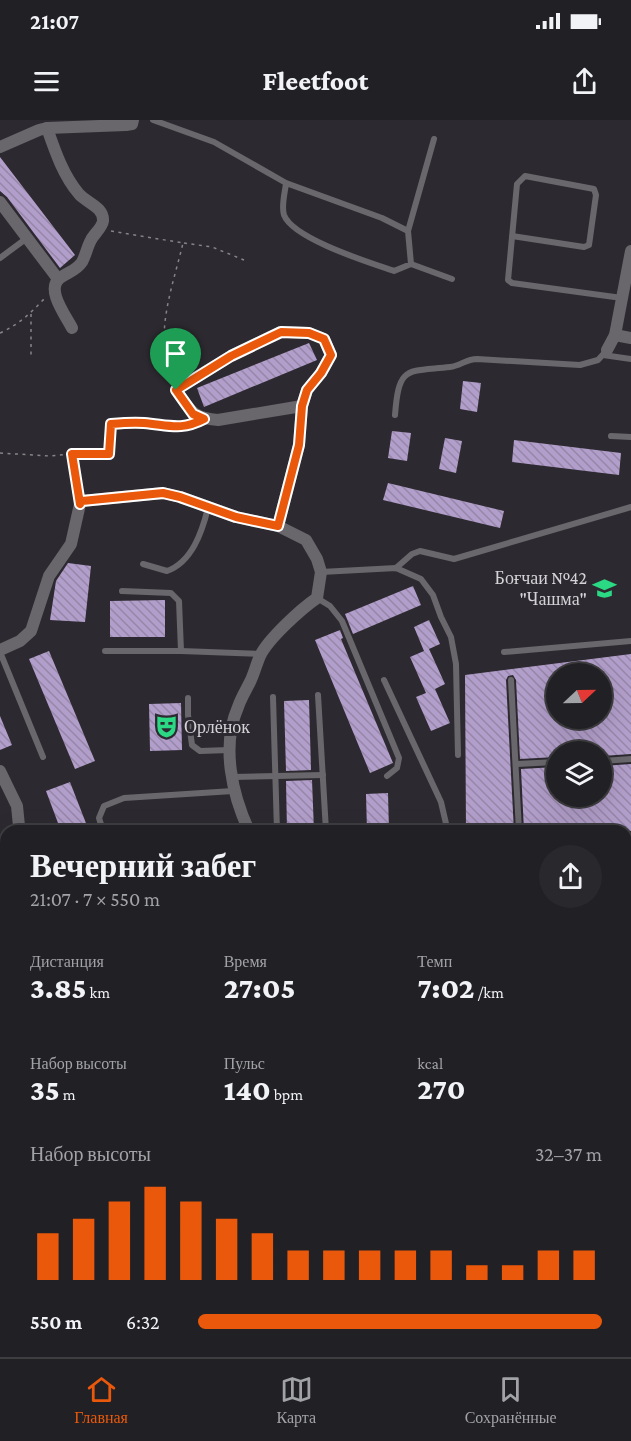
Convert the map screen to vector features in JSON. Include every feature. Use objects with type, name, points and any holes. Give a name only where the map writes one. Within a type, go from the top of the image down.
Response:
[{"type":"street","points":[[0,147],[47,128],[126,125],[132,124],[134,120]]},
{"type":"street","points":[[47,128],[58,160],[80,195],[102,214],[103,223],[91,241],[82,262],[57,283]]},
{"type":"street","points":[[0,202],[57,283],[57,298],[72,328]]},
{"type":"street","points":[[605,352],[615,334],[631,251]]},
{"type":"street","points":[[278,526],[299,445],[302,406],[307,390],[321,373],[331,355],[324,339],[309,333],[281,332],[231,356],[176,390],[193,414],[204,419],[218,420],[302,406]]},
{"type":"street","points":[[615,334],[631,338]]},
{"type":"street","points":[[0,651],[20,641],[31,631],[49,576],[71,544],[82,501],[163,493],[236,517],[278,526],[306,540],[317,559],[321,572],[317,598],[289,622],[261,654],[237,708],[232,726],[230,750],[233,790],[247,825]]},
{"type":"street","points":[[0,771],[17,806],[19,825]]},
{"type":"lane","points":[[153,120],[214,142],[286,183],[408,231]]},
{"type":"lane","points":[[411,264],[408,231],[434,139]]},
{"type":"lane","points":[[512,236],[584,248],[589,245],[596,195],[594,189],[525,176],[518,184],[512,236],[508,280],[512,283],[622,298]]},
{"type":"lane","points":[[286,183],[284,214],[287,221],[314,240],[340,253],[394,271],[411,264],[452,279]]},
{"type":"lane","points":[[0,258],[27,238]]},
{"type":"lane","points":[[395,415],[399,382],[408,373],[417,370],[454,367],[465,360],[477,359],[580,364],[595,361],[605,352],[631,359]]},
{"type":"lane","points":[[611,435],[631,437]]},
{"type":"lane","points":[[143,564],[167,571],[183,562],[196,541],[208,507]]},
{"type":"lane","points":[[396,568],[412,554],[420,552],[454,559],[631,507]]},
{"type":"lane","points":[[321,572],[396,568],[421,579],[434,595],[451,637],[456,664],[458,755]]},
{"type":"lane","points":[[122,591],[171,593],[179,601],[181,651]]},
{"type":"lane","points":[[317,598],[330,606],[342,621],[399,758],[397,768],[387,776]]},
{"type":"lane","points":[[504,652],[631,641]]},
{"type":"lane","points":[[0,651],[43,757]]},
{"type":"lane","points":[[105,651],[261,654]]},
{"type":"lane","points":[[384,680],[441,802],[446,825]]},
{"type":"lane","points":[[511,680],[519,825]]},
{"type":"lane","points":[[318,695],[326,825]]},
{"type":"lane","points":[[188,698],[192,746],[200,751],[230,750]]},
{"type":"lane","points":[[273,698],[277,825]]},
{"type":"lane","points":[[612,760],[631,759]]},
{"type":"lane","points":[[517,764],[546,763]]},
{"type":"lane","points":[[232,777],[322,775]]},
{"type":"lane","points":[[101,825],[99,818],[104,806],[124,798],[233,790]]},
{"type":"path","points":[[99,229],[212,247],[244,260]]},
{"type":"path","points":[[176,390],[165,362],[163,331],[183,243]]},
{"type":"path","points":[[0,333],[14,327],[30,313],[57,283]]},
{"type":"path","points":[[30,313],[31,359]]},
{"type":"path","points":[[0,453],[50,456],[109,454],[111,424],[142,423],[174,427],[190,426],[204,419]]},
{"type":"path","points":[[72,454],[80,504]]},
{"type":"building","points":[[0,157],[75,255],[60,268],[7,197],[0,191]]},
{"type":"building","points":[[309,343],[317,360],[204,407],[197,388]]},
{"type":"building","points":[[174,351],[176,360],[189,357],[191,371],[174,382],[166,352]]},
{"type":"building","points":[[463,381],[481,383],[477,412],[460,409]]},
{"type":"building","points":[[392,431],[411,433],[407,461],[388,458]]},
{"type":"building","points":[[445,438],[462,441],[456,473],[439,469]]},
{"type":"building","points":[[514,440],[621,453],[619,475],[512,462]]},
{"type":"building","points":[[388,483],[504,511],[500,528],[383,500]]},
{"type":"building","points":[[68,563],[91,566],[85,622],[50,620],[56,581]]},
{"type":"building","points":[[413,586],[421,605],[353,634],[345,614]]},
{"type":"building","points":[[165,600],[165,637],[110,637],[110,601]]},
{"type":"building","points":[[429,620],[440,644],[429,649],[445,684],[435,689],[450,723],[431,731],[416,697],[426,693],[410,657],[424,651],[414,627]]},
{"type":"building","points":[[340,630],[343,638],[341,639],[393,763],[370,773],[315,640]]},
{"type":"building","points":[[49,651],[95,761],[75,769],[29,659]]},
{"type":"building","points":[[631,654],[631,754],[612,755],[612,741],[546,741],[546,758],[520,759],[516,680],[513,675],[508,676],[506,680],[514,825],[466,825],[465,675],[546,665],[546,729],[612,729],[612,663],[560,663]]},
{"type":"building","points":[[309,700],[311,770],[286,771],[284,701]]},
{"type":"building","name":"Орлёнок","points":[[181,703],[182,750],[150,751],[149,704]]},
{"type":"building","points":[[0,716],[12,745],[0,750]]},
{"type":"building","points":[[631,764],[631,825],[524,825],[521,769],[546,768],[546,807],[612,807],[612,765]]},
{"type":"building","points":[[312,780],[314,825],[287,825],[286,781]]},
{"type":"building","points":[[70,782],[87,825],[59,825],[46,791]]},
{"type":"building","points":[[388,793],[389,825],[367,825],[366,794]]},
{"type":"place","name":"Боғчаи №42 \"Чашма\"","points":[[605,588]]},
{"type":"place","name":"Орлёнок","points":[[166,727]]},
{"type":"route","points":[[281,332],[309,333],[324,339],[331,355],[321,373],[307,390],[302,406],[299,445],[278,526],[236,517],[163,493],[82,501],[80,504],[72,454],[109,454],[111,424],[142,423],[174,427],[190,426],[204,419],[193,414],[176,390],[231,356],[281,332]]}]
